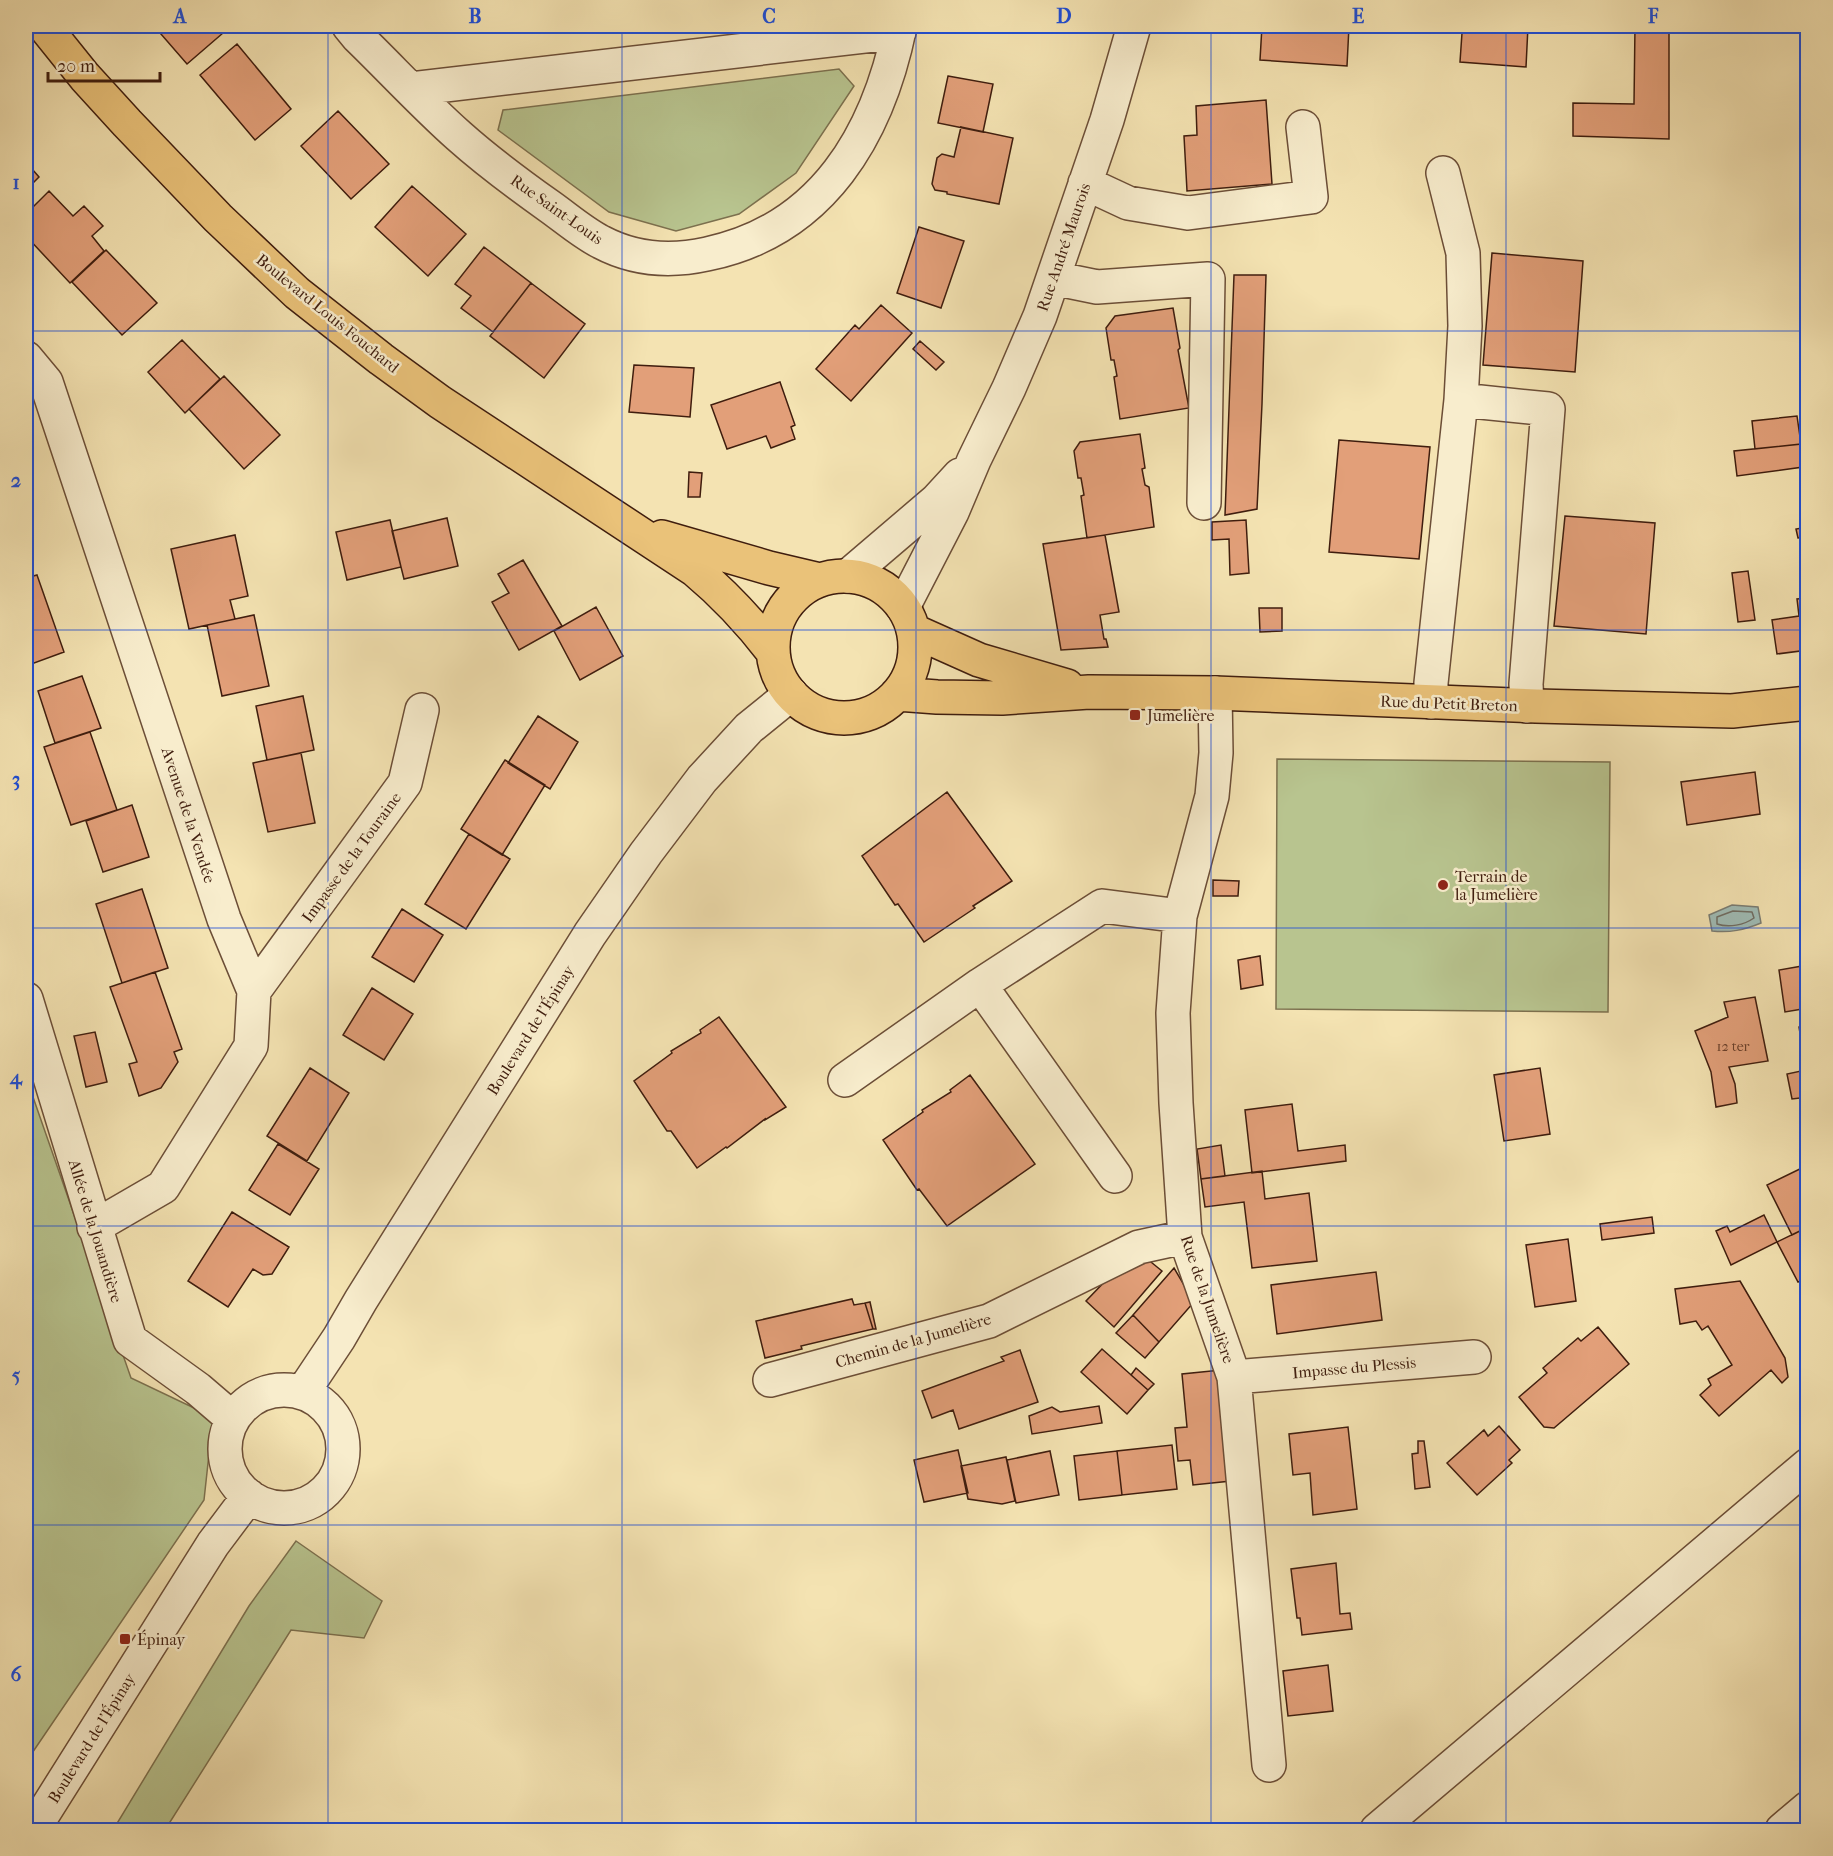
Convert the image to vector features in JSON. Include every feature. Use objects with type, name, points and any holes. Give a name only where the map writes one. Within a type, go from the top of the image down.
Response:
[{"type":"main road","name":"Boulevard Louis Fouchard","points":[[44,26],[85,77],[127,123],[218,218],[297,293],[440,402],[695,570],[722,593],[773,652]]},
{"type":"main road","name":"Boulevard Louis Fouchard","points":[[628,528],[769,568],[834,578]]},
{"type":"main road","points":[[834,578],[864,578],[892,594],[908,619],[915,648],[913,664],[907,681],[897,694],[874,711],[845,718],[830,717],[816,712],[791,694],[779,675],[773,652],[774,634],[780,616],[790,600],[804,588],[834,578]]},
{"type":"main road","name":"Rue du Petit Breton","points":[[908,619],[979,660],[1089,692]]},
{"type":"main road","name":"Rue du Petit Breton","points":[[897,694],[1002,698],[1089,692],[1215,693],[1527,706],[1732,711],[1808,703]]},
{"type":"street","name":"Rue Saint-Louis","points":[[350,26],[358,37],[411,89],[459,136],[521,186],[600,242],[628,254],[654,259],[687,258],[724,250],[768,234],[801,212],[831,180],[861,139],[879,99],[899,29],[411,89]]},
{"type":"street","name":"Rue André Maurois","points":[[908,619],[974,460],[1010,388],[1040,316],[1107,120],[1134,26]]},
{"type":"street","points":[[1085,183],[1128,203],[1188,213],[1311,197],[1303,127]]},
{"type":"street","points":[[1431,702],[1431,683],[1461,400],[1465,326],[1463,253],[1443,173]]},
{"type":"street","points":[[1053,278],[1097,287],[1208,279],[1204,503]]},
{"type":"street","name":"Avenue de la Vendée","points":[[26,358],[46,382],[224,920],[254,991],[251,1046],[163,1187],[94,1227]]},
{"type":"street","points":[[1461,400],[1548,409],[1526,684],[1527,706]]},
{"type":"street","name":"Rue André Maurois","points":[[834,578],[937,500],[974,460]]},
{"type":"street","name":"Rue de la Jumelière","points":[[1215,693],[1216,753],[1212,796],[1180,916],[1173,1013],[1185,1237],[1234,1377],[1269,1764]]},
{"type":"street","name":"Boulevard de l'Épinay","points":[[303,1392],[339,1338],[590,934],[640,862],[702,779],[749,728],[791,694]]},
{"type":"street","name":"Impasse de la Touraine","points":[[254,991],[405,783],[422,710]]},
{"type":"street","points":[[845,1080],[980,985],[1102,906],[1180,916]]},
{"type":"street","points":[[980,985],[1115,1176]]},
{"type":"street","name":"Allée de la Jouandière","points":[[26,999],[130,1340],[198,1389],[233,1419]]},
{"type":"street","name":"Chemin de la Jumelière","points":[[770,1380],[989,1321],[1139,1248],[1185,1237]]},
{"type":"street","name":"Impasse du Plessis","points":[[1234,1377],[1474,1357]]},
{"type":"street","points":[[283,1389],[303,1392],[321,1402],[335,1417],[343,1436],[344,1457],[338,1476],[325,1493],[308,1504],[287,1508],[267,1506],[249,1496],[236,1484],[228,1469],[225,1452],[226,1434],[233,1419],[245,1403],[263,1393],[283,1389]]},
{"type":"street","points":[[1377,1830],[1808,1464]]},
{"type":"street","name":"Boulevard de l'Épinay","points":[[33,1830],[213,1544],[249,1496]]},
{"type":"street","points":[[1782,1830],[1808,1808]]},
{"type":"green space","points":[[839,69],[854,86],[796,173],[739,214],[676,231],[609,212],[498,130],[503,110]]},
{"type":"green space","name":"Terrain de la Jumelière","points":[[1277,759],[1610,762],[1608,1012],[1276,1009]]},
{"type":"green space","points":[[26,1077],[131,1378],[213,1417],[204,1500],[26,1762]]},
{"type":"green space","points":[[296,1541],[382,1601],[364,1638],[291,1630],[165,1830],[113,1830],[249,1606]]},
{"type":"water","points":[[1732,905],[1758,907],[1761,923],[1725,932],[1712,931],[1709,915]]},
{"type":"building","points":[[154,26],[217,26],[223,33],[187,64]]},
{"type":"building","points":[[1262,26],[1349,26],[1347,66],[1260,60]]},
{"type":"building","points":[[1364,26],[1528,26],[1526,67],[1460,62],[1462,33]]},
{"type":"building","points":[[1635,26],[1669,26],[1669,139],[1573,136],[1573,103],[1634,104]]},
{"type":"building","points":[[237,44],[291,109],[255,140],[200,75]]},
{"type":"building","points":[[948,76],[993,84],[983,132],[938,123]]},
{"type":"building","points":[[1266,100],[1272,184],[1187,191],[1184,136],[1197,135],[1196,106]]},
{"type":"building","points":[[338,111],[389,164],[351,199],[301,146]]},
{"type":"building","points":[[961,127],[1013,138],[999,204],[947,194],[947,192],[935,190],[932,184],[937,158],[942,154],[954,157]]},
{"type":"building","points":[[26,162],[39,177],[26,190]]},
{"type":"building","points":[[412,186],[466,234],[428,276],[375,227]]},
{"type":"building","points":[[49,191],[73,216],[84,206],[103,226],[92,236],[104,251],[70,283],[26,236],[26,214]]},
{"type":"building","points":[[919,227],[964,241],[941,308],[897,293]]},
{"type":"building","points":[[484,247],[531,283],[493,332],[461,308],[471,296],[455,284]]},
{"type":"building","points":[[106,250],[157,303],[122,335],[72,282]]},
{"type":"building","points":[[1492,253],[1583,261],[1575,372],[1483,365]]},
{"type":"building","points":[[1234,275],[1266,275],[1262,404],[1257,509],[1225,515]]},
{"type":"building","points":[[531,283],[585,324],[544,378],[490,336]]},
{"type":"building","points":[[881,305],[912,333],[851,401],[816,369],[855,325],[859,329]]},
{"type":"building","points":[[1173,308],[1189,408],[1120,419],[1114,377],[1117,376],[1114,360],[1111,360],[1106,328],[1115,316]]},
{"type":"building","points":[[182,340],[220,379],[185,413],[148,372]]},
{"type":"building","points":[[920,341],[944,362],[936,370],[913,349]]},
{"type":"building","points":[[634,365],[694,368],[690,417],[629,412]]},
{"type":"building","points":[[224,376],[280,435],[244,469],[189,409]]},
{"type":"building","points":[[780,382],[795,425],[791,427],[795,439],[771,448],[766,436],[727,449],[711,405]]},
{"type":"building","points":[[1797,416],[1801,444],[1755,449],[1752,421]]},
{"type":"building","points":[[1140,434],[1145,468],[1142,469],[1145,485],[1149,487],[1154,527],[1087,538],[1081,496],[1084,495],[1081,478],[1078,478],[1074,451],[1080,442]]},
{"type":"building","points":[[1339,440],[1430,447],[1419,559],[1329,552]]},
{"type":"building","points":[[1801,444],[1803,467],[1737,476],[1734,451]]},
{"type":"building","points":[[689,472],[702,473],[700,497],[688,497]]},
{"type":"building","points":[[1565,516],[1655,523],[1646,634],[1554,626]]},
{"type":"building","points":[[447,518],[458,566],[404,579],[392,531]]},
{"type":"building","points":[[390,520],[401,567],[347,580],[336,532]]},
{"type":"building","points":[[1246,520],[1249,573],[1230,575],[1229,539],[1212,540],[1212,522]]},
{"type":"building","points":[[1808,527],[1808,537],[1798,538],[1796,529]]},
{"type":"building","points":[[235,535],[248,596],[230,600],[235,619],[189,629],[171,549]]},
{"type":"building","points":[[1105,535],[1119,612],[1100,615],[1104,639],[1108,647],[1061,650],[1043,544]]},
{"type":"building","points":[[523,560],[562,626],[519,650],[492,602],[509,593],[498,574]]},
{"type":"building","points":[[1748,571],[1755,620],[1738,622],[1732,573]]},
{"type":"building","points":[[37,575],[64,652],[26,666],[26,578]]},
{"type":"building","points":[[1808,598],[1808,650],[1777,654],[1772,620],[1799,616],[1797,599]]},
{"type":"building","points":[[596,607],[623,656],[580,680],[554,631]]},
{"type":"building","points":[[1259,608],[1282,608],[1282,631],[1260,632]]},
{"type":"building","points":[[254,615],[269,686],[222,696],[207,625]]},
{"type":"building","points":[[82,676],[101,728],[55,743],[38,691]]},
{"type":"building","points":[[303,696],[314,750],[267,760],[256,706]]},
{"type":"building","points":[[538,716],[578,742],[550,789],[508,763]]},
{"type":"building","points":[[90,732],[117,810],[71,825],[44,747]]},
{"type":"building","points":[[301,753],[315,823],[268,832],[253,763]]},
{"type":"building","points":[[505,760],[545,785],[502,855],[461,829]]},
{"type":"building","points":[[1755,772],[1760,814],[1687,825],[1681,782]]},
{"type":"building","points":[[947,792],[1012,881],[924,942],[898,904],[895,905],[862,856]]},
{"type":"building","points":[[132,805],[149,857],[103,872],[86,821]]},
{"type":"building","points":[[469,834],[510,859],[466,929],[425,904]]},
{"type":"building","points":[[1213,880],[1239,881],[1238,896],[1213,896]]},
{"type":"building","points":[[142,889],[168,968],[122,983],[96,904]]},
{"type":"building","points":[[402,909],[443,935],[414,982],[372,957]]},
{"type":"building","points":[[1260,956],[1263,985],[1241,989],[1238,960]]},
{"type":"building","points":[[1808,965],[1808,1008],[1785,1012],[1779,970]]},
{"type":"building","points":[[155,972],[182,1049],[174,1052],[178,1062],[161,1088],[139,1096],[129,1064],[137,1062],[110,987]]},
{"type":"building","points":[[372,988],[413,1014],[384,1060],[343,1035]]},
{"type":"building","points":[[1755,997],[1768,1061],[1729,1067],[1735,1084],[1737,1103],[1716,1107],[1711,1072],[1695,1031],[1728,1017],[1724,1002]]},
{"type":"building","points":[[719,1017],[786,1107],[765,1119],[697,1168],[671,1131],[667,1131],[634,1081],[672,1053],[671,1051],[701,1033],[700,1030]]},
{"type":"building","points":[[1808,1024],[1808,1097],[1792,1099],[1787,1074],[1806,1070],[1799,1027]]},
{"type":"building","points":[[95,1032],[107,1082],[86,1087],[74,1036]]},
{"type":"building","points":[[310,1068],[349,1093],[307,1161],[267,1136]]},
{"type":"building","points":[[1540,1068],[1550,1134],[1504,1141],[1494,1075]]},
{"type":"building","points":[[970,1075],[1035,1164],[947,1226],[919,1189],[917,1190],[883,1140],[923,1112],[922,1110],[951,1092],[950,1090]]},
{"type":"building","points":[[1292,1104],[1298,1151],[1345,1145],[1346,1161],[1252,1173],[1245,1110]]},
{"type":"building","points":[[278,1144],[319,1169],[290,1215],[249,1190]]},
{"type":"building","points":[[1221,1145],[1225,1176],[1201,1179],[1197,1149]]},
{"type":"building","points":[[1808,1165],[1808,1227],[1792,1235],[1767,1185]]},
{"type":"building","points":[[1262,1171],[1265,1199],[1309,1193],[1317,1261],[1252,1268],[1244,1202],[1205,1207],[1201,1179]]},
{"type":"building","points":[[232,1212],[289,1247],[272,1274],[263,1275],[253,1269],[228,1307],[188,1281]]},
{"type":"building","points":[[1764,1215],[1777,1242],[1731,1265],[1716,1231],[1727,1226],[1730,1232]]},
{"type":"building","points":[[1652,1217],[1654,1233],[1602,1240],[1600,1224]]},
{"type":"building","points":[[1808,1227],[1808,1278],[1798,1282],[1777,1242]]},
{"type":"building","points":[[1568,1239],[1576,1301],[1535,1307],[1526,1245]]},
{"type":"building","points":[[1146,1258],[1162,1271],[1114,1327],[1086,1301],[1114,1272]]},
{"type":"building","points":[[1174,1268],[1194,1302],[1159,1342],[1133,1315]]},
{"type":"building","points":[[1376,1272],[1382,1320],[1277,1334],[1271,1285]]},
{"type":"building","points":[[1740,1281],[1785,1358],[1788,1377],[1782,1383],[1771,1370],[1719,1416],[1700,1395],[1711,1385],[1708,1379],[1732,1365],[1708,1326],[1702,1330],[1696,1321],[1680,1324],[1675,1289]]},
{"type":"building","points":[[852,1299],[854,1305],[865,1303],[873,1329],[801,1346],[802,1349],[765,1358],[756,1321]]},
{"type":"building","points":[[870,1302],[876,1329],[873,1329],[865,1303]]},
{"type":"building","points":[[1133,1315],[1159,1342],[1145,1358],[1116,1333]]},
{"type":"building","points":[[1598,1327],[1629,1364],[1554,1428],[1544,1427],[1519,1397],[1547,1373],[1543,1368],[1578,1338],[1581,1341]]},
{"type":"building","points":[[1102,1349],[1148,1390],[1127,1414],[1081,1372]]},
{"type":"building","points":[[1020,1350],[1038,1402],[959,1429],[953,1410],[932,1418],[922,1391],[1004,1361],[1001,1357]]},
{"type":"building","points":[[1136,1368],[1154,1384],[1148,1390],[1131,1375]]},
{"type":"building","points":[[1221,1370],[1231,1481],[1193,1485],[1190,1460],[1178,1461],[1175,1428],[1187,1427],[1182,1374]]},
{"type":"building","points":[[1099,1406],[1102,1423],[1032,1434],[1029,1416],[1052,1407],[1060,1412]]},
{"type":"building","points":[[1499,1426],[1520,1450],[1509,1460],[1512,1463],[1477,1495],[1447,1463],[1484,1430],[1488,1436]]},
{"type":"building","points":[[1348,1427],[1357,1509],[1313,1515],[1310,1473],[1293,1475],[1289,1434]]},
{"type":"building","points":[[1418,1441],[1424,1441],[1430,1487],[1415,1489],[1412,1454],[1418,1453]]},
{"type":"building","points":[[1172,1445],[1177,1489],[1122,1495],[1117,1451]]},
{"type":"building","points":[[958,1450],[968,1493],[924,1502],[914,1460]]},
{"type":"building","points":[[1050,1451],[1059,1495],[1016,1503],[1007,1460]]},
{"type":"building","points":[[1117,1451],[1122,1495],[1079,1500],[1074,1456]]},
{"type":"building","points":[[1006,1457],[1015,1501],[1002,1504],[968,1499],[961,1466]]},
{"type":"building","points":[[1336,1563],[1340,1614],[1350,1613],[1352,1629],[1302,1635],[1300,1618],[1297,1618],[1291,1569]]},
{"type":"building","points":[[1328,1665],[1333,1711],[1288,1716],[1283,1671]]},
{"type":"place","name":"Jumelière","points":[[1135,715]]},
{"type":"place","name":"Terrain de la Jumelière","points":[[1443,885]]},
{"type":"place","name":"Épinay","points":[[125,1639]]}]
